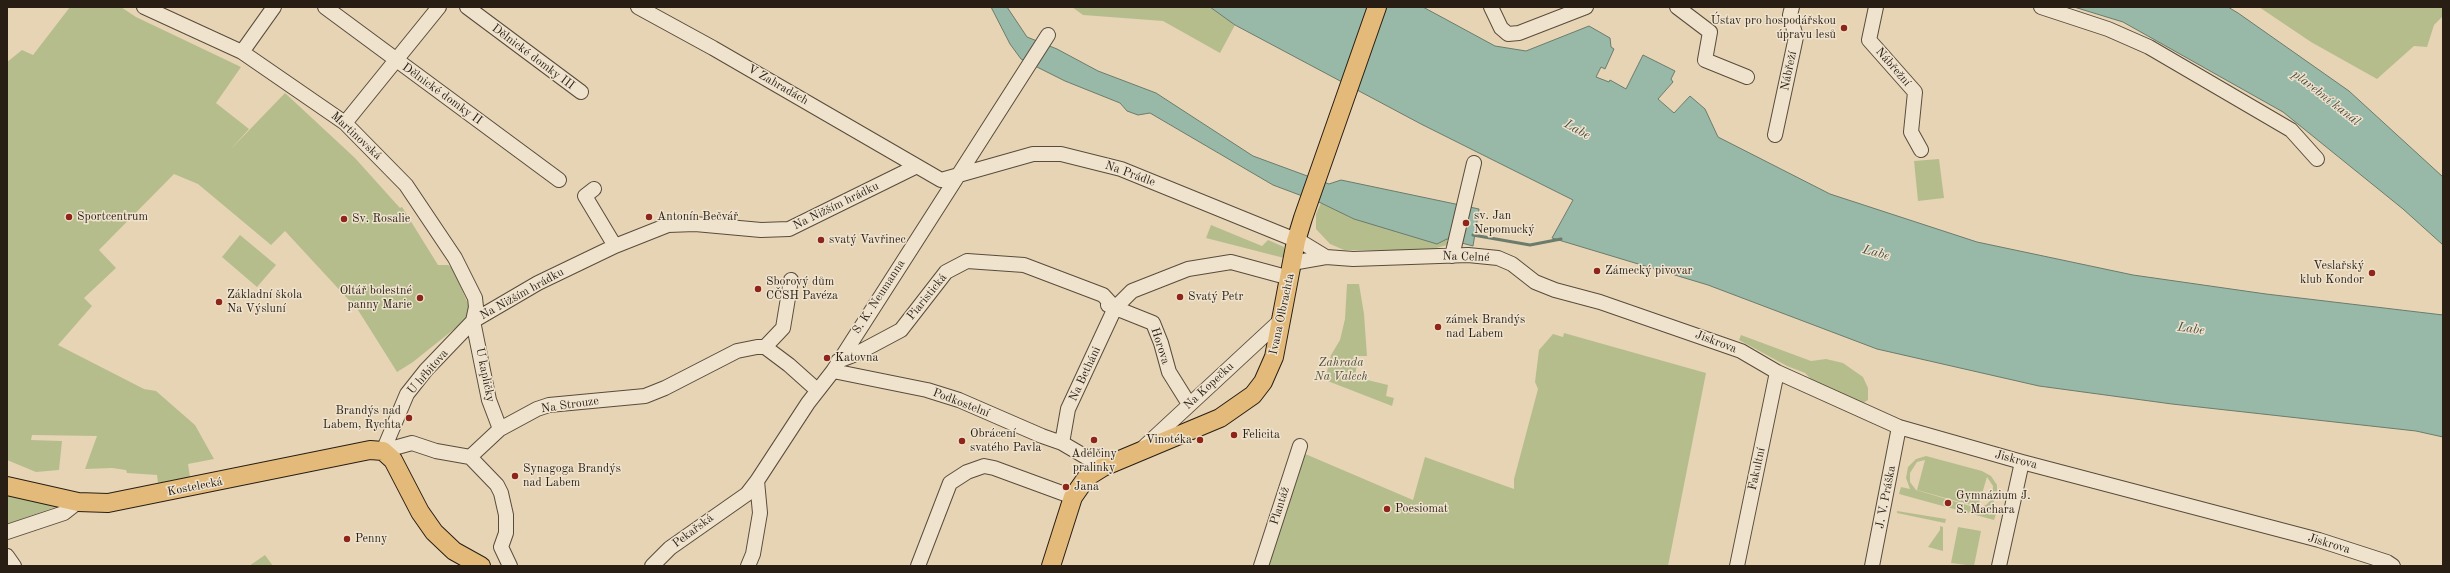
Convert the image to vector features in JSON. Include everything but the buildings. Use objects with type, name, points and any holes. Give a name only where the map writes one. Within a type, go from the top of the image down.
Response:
[{"type":"main road","name":"Ivana Olbrachta","points":[[1051,566],[1073,498],[1087,477],[1103,467],[1203,427],[1241,405],[1253,395],[1263,382],[1274,357],[1296,242],[1306,206],[1376,7]]},
{"type":"main road","name":"Kostelecká","points":[[7,486],[78,502],[117,502],[370,450],[383,451]]},
{"type":"main road","points":[[383,451],[394,460],[420,512],[434,532],[454,551],[481,566]]},
{"type":"street","name":"Martinovská","points":[[144,7],[242,52],[345,123],[406,185],[455,258],[475,298]]},
{"type":"street","points":[[242,52],[274,7]]},
{"type":"street","name":"Dělnické domky II","points":[[325,7],[559,180]]},
{"type":"street","points":[[345,123],[397,61],[439,7]]},
{"type":"street","name":"Dělnické domky III","points":[[467,7],[581,92]]},
{"type":"street","name":"V Zahradách","points":[[638,7],[762,76],[915,167]]},
{"type":"street","points":[[1491,7],[1500,28],[1508,34],[1519,33],[1586,7]]},
{"type":"street","points":[[1676,7],[1710,32],[1705,60],[1747,77]]},
{"type":"street","name":"Nábřeží","points":[[1775,135],[1796,37],[1790,15],[1792,7]]},
{"type":"street","name":"Nábřežní","points":[[1876,7],[1870,40],[1915,92],[1911,132],[1920,150]]},
{"type":"street","points":[[2041,7],[2108,28],[2150,47],[2291,130],[2317,160]]},
{"type":"street","name":"S. K. Neumanna","points":[[757,481],[817,390],[835,366],[1048,35]]},
{"type":"street","name":"Na Prádle","points":[[958,177],[1032,154],[1061,154],[1121,169],[1296,242],[1303,243],[1326,257]]},
{"type":"street","points":[[1454,250],[1474,163]]},
{"type":"street","points":[[915,167],[941,180],[958,177]]},
{"type":"street","name":"Na Nižším hrádku","points":[[473,321],[538,283],[615,246],[668,226],[695,224],[761,230],[789,229],[915,167]]},
{"type":"street","points":[[594,189],[585,196],[615,246]]},
{"type":"street","name":"Na Celné","points":[[1291,271],[1326,257],[1353,258],[1454,250],[1498,258],[1512,264],[1535,282],[1555,290],[1600,302],[1651,319]]},
{"type":"street","name":"Piaristická","points":[[835,366],[901,330],[946,272],[967,261],[1024,265],[1103,295],[1115,308]]},
{"type":"street","points":[[1046,282],[1115,308],[1132,291],[1188,269],[1231,262],[1291,271]]},
{"type":"street","points":[[791,280],[783,328],[765,347],[789,365],[817,390]]},
{"type":"street","points":[[473,321],[476,307],[475,298],[504,303]]},
{"type":"street","name":"Horova","points":[[1115,308],[1153,323],[1161,343],[1169,372],[1190,404]]},
{"type":"street","name":"Na Betháni","points":[[1062,443],[1068,409],[1115,308]]},
{"type":"street","name":"Jiskrova","points":[[1651,319],[1741,351],[1778,372],[1899,427],[2022,462],[2319,540],[2387,562],[2393,566]]},
{"type":"street","name":"Na Kopečku","points":[[1137,453],[1281,320]]},
{"type":"street","name":"U kapličky","points":[[473,321],[489,400],[500,429]]},
{"type":"street","name":"U hřbitova","points":[[383,451],[407,394],[426,370],[473,321]]},
{"type":"street","name":"Na Strouze","points":[[470,457],[500,429],[529,412],[549,405],[645,396],[665,388],[737,351],[765,347]]},
{"type":"street","name":"Podkostelní","points":[[835,366],[959,400],[1042,436],[1062,443],[1103,467]]},
{"type":"street","name":"Fakultní","points":[[1737,566],[1778,372]]},
{"type":"street","name":"J. V. Práška","points":[[1872,566],[1899,427]]},
{"type":"street","points":[[383,451],[412,443],[436,451],[470,457],[496,485],[501,493],[506,515],[506,533],[501,547],[510,566]]},
{"type":"street","name":"Plantáž","points":[[1261,566],[1300,446]]},
{"type":"street","points":[[1999,566],[2022,462]]},
{"type":"street","points":[[918,566],[950,483],[967,472],[984,466],[994,468],[1073,498]]},
{"type":"street","points":[[748,566],[757,535],[760,513],[757,481]]},
{"type":"street","name":"Pekařská","points":[[652,566],[670,548],[717,513],[732,506],[747,494],[757,481]]},
{"type":"street","points":[[7,532],[64,513],[78,502]]},
{"type":"street","points":[[7,556],[14,566]]},
{"type":"green space","points":[[70,7],[121,7],[136,17],[241,67],[216,103],[249,129],[230,150],[285,93],[355,158],[400,208],[402,207],[438,265],[448,265],[453,268],[470,309],[468,318],[413,362],[397,372],[358,310],[285,231],[271,245],[198,184],[174,174],[99,250],[116,268],[84,298],[92,306],[58,345],[144,389],[156,391],[195,425],[214,459],[188,464],[190,477],[158,483],[157,475],[127,473],[126,470],[112,468],[85,469],[97,436],[32,435],[31,440],[62,441],[59,470],[36,472],[7,460],[7,62],[22,50],[33,55]]},
{"type":"green space","points":[[1072,7],[1210,7],[1235,25],[1220,53],[1163,21],[1083,15]]},
{"type":"green space","points":[[2259,7],[2443,7],[2443,16],[2434,25],[2427,47],[2414,46],[2377,79],[2311,42]]},
{"type":"green space","points":[[1939,159],[1944,198],[1918,201],[1914,161]]},
{"type":"green space","points":[[1321,203],[1354,219],[1447,239],[1447,245],[1425,251],[1344,250],[1330,244],[1316,229],[1316,214]]},
{"type":"green space","points":[[1211,225],[1262,246],[1268,240],[1284,247],[1284,258],[1206,238]]},
{"type":"green space","points":[[240,235],[276,265],[257,287],[222,257]]},
{"type":"green space","name":"Zahrada Na Valech","points":[[1347,284],[1359,284],[1364,314],[1367,356],[1358,356],[1355,377],[1388,385],[1386,396],[1394,398],[1392,406],[1325,380],[1331,355],[1340,340],[1345,319]]},
{"type":"green space","points":[[1564,333],[1706,373],[1668,566],[1266,566],[1303,453],[1413,500],[1425,457],[1514,489],[1514,479],[1538,389],[1535,382],[1539,350],[1553,334],[1563,337]]},
{"type":"green space","points":[[1741,335],[1811,361],[1826,359],[1843,363],[1863,377],[1868,388],[1868,400],[1863,403],[1815,383],[1805,373],[1787,366],[1739,340]]},
{"type":"green space","points":[[1926,456],[1982,471],[1991,476],[1997,485],[1997,495],[1992,505],[1984,510],[1996,514],[1994,520],[1899,494],[1901,487],[1910,489],[1906,478],[1908,467],[1916,459]],"holes":[[[1925,460],[1917,490],[1978,507],[1987,477],[1993,486],[1992,499],[1986,505],[1977,508],[1916,490],[1910,482],[1910,473],[1917,462]]]},
{"type":"green space","points":[[7,493],[56,504],[56,507],[7,524]]},
{"type":"green space","points":[[1897,511],[1946,519],[1945,523],[1897,513]]},
{"type":"green space","points":[[1940,526],[1943,527],[1943,551],[1928,547],[1940,530]]},
{"type":"green space","points":[[1958,527],[1981,531],[1974,566],[1951,563]]},
{"type":"green space","points":[[265,555],[273,566],[249,566]]},
{"type":"water","points":[[991,7],[1007,7],[1027,37],[1057,49],[1098,71],[1156,93],[1253,156],[1329,184],[1341,180],[1479,209],[1473,246],[1447,239],[1437,244],[1354,219],[1321,203],[1273,185],[1150,113],[1138,115],[1127,111],[1120,103],[1065,81],[1021,59],[1010,44]]},
{"type":"water","name":"Labe","points":[[1210,7],[1423,7],[1495,46],[1526,51],[1589,26],[1610,38],[1611,47],[1614,49],[1605,69],[1601,67],[1596,77],[1609,82],[1610,80],[1626,89],[1643,55],[1675,71],[1671,79],[1673,82],[1658,99],[1674,113],[1690,96],[1705,109],[1718,137],[1830,194],[1977,242],[2133,275],[2266,294],[2443,315],[2443,437],[2416,431],[2172,404],[2039,386],[1877,349],[1708,285],[1552,238],[1573,200],[1421,124],[1235,25]]},
{"type":"water","name":"plavební kanál","points":[[2074,7],[2228,7],[2238,13],[2349,91],[2443,177],[2443,245],[2403,209],[2283,112],[2123,22]]},
{"type":"waterway","points":[[1473,235],[1530,245],[1561,239]]},
{"type":"place","name":"Ústav pro hospodářskou úpravu lesů","points":[[1844,28]]},
{"type":"place","name":"Sportcentrum","points":[[69,217]]},
{"type":"place","name":"Antonín Bečvář","points":[[649,217]]},
{"type":"place","name":"Sv. Rosalie","points":[[344,219]]},
{"type":"place","name":"sv. Jan Nepomucký","points":[[1466,223]]},
{"type":"place","name":"svatý Vavřinec","points":[[821,240]]},
{"type":"place","name":"Zámecký pivovar","points":[[1597,271]]},
{"type":"place","name":"Veslařský klub Kondor","points":[[2372,273]]},
{"type":"place","name":"Sborový dům CČSH Pavéza","points":[[758,289]]},
{"type":"place","name":"Svatý Petr","points":[[1180,297]]},
{"type":"place","name":"Oltář bolestné panny Marie","points":[[420,298]]},
{"type":"place","name":"Základní škola Na Výsluní","points":[[219,302]]},
{"type":"place","name":"zámek Brandýs nad Labem","points":[[1438,327]]},
{"type":"place","name":"Katovna","points":[[827,358]]},
{"type":"place","name":"Brandýs nad Labem, Rychta","points":[[409,418]]},
{"type":"place","name":"Felicita","points":[[1234,435]]},
{"type":"place","name":"Adélčiny pralinky","points":[[1094,440]]},
{"type":"place","name":"Vinotéka","points":[[1200,440]]},
{"type":"place","name":"Obrácení svatého Pavla","points":[[962,441]]},
{"type":"place","name":"Synagoga Brandýs nad Labem","points":[[515,476]]},
{"type":"place","name":"Jana","points":[[1066,487]]},
{"type":"place","name":"Gymnázium J. S. Machara","points":[[1948,503]]},
{"type":"place","name":"Poesiomat","points":[[1387,509]]},
{"type":"place","name":"Penny","points":[[347,539]]}]
